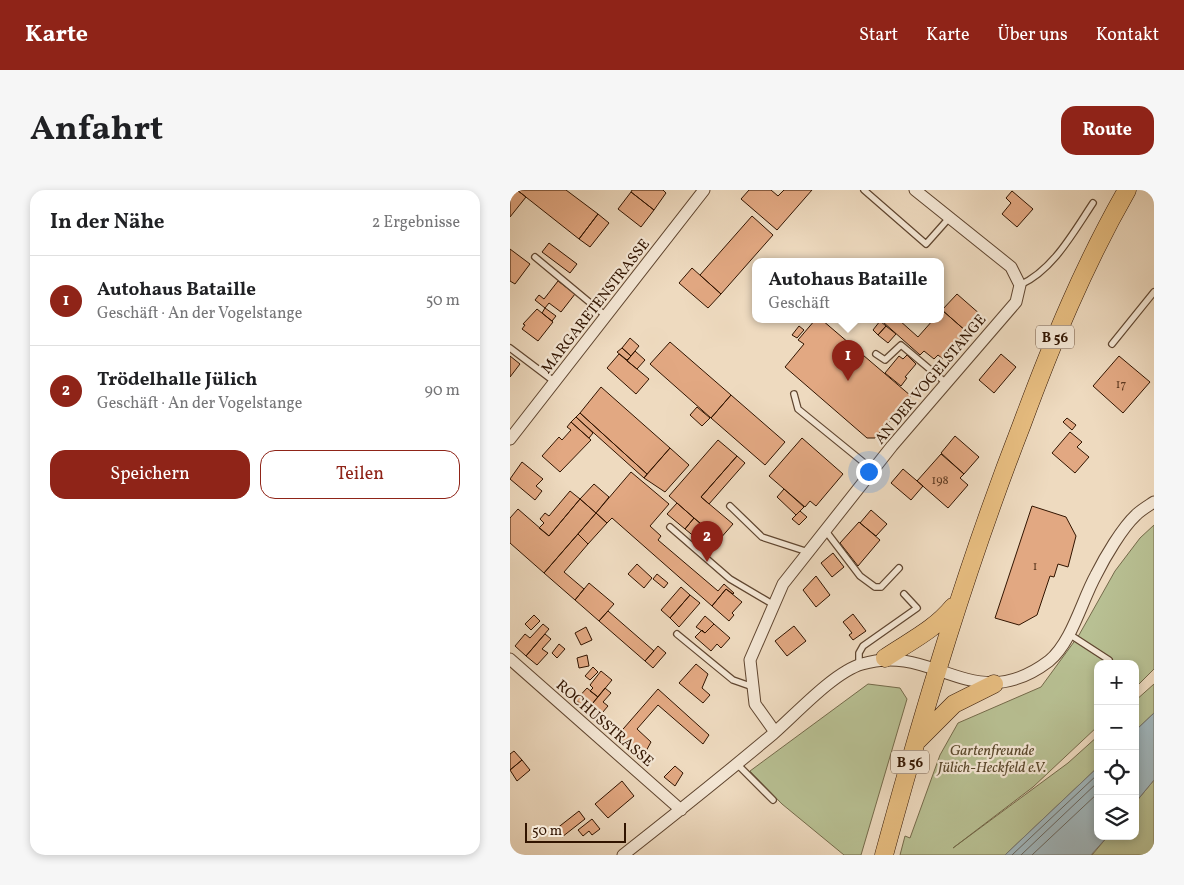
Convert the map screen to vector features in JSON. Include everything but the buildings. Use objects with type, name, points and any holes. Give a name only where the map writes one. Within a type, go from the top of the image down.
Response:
[{"type":"main road","name":"B 56","points":[[884,855],[936,669],[996,491],[1060,322],[1103,233],[1127,190]]},
{"type":"main road","points":[[885,658],[942,621],[958,600]]},
{"type":"main road","points":[[914,744],[954,704],[994,684]]},
{"type":"street","name":"MARGARETENSTRASSE","points":[[510,440],[704,190]]},
{"type":"street","points":[[915,190],[1011,267],[1020,285]]},
{"type":"street","name":"AN DER VOGELSTANGE","points":[[775,732],[755,704],[750,660],[783,584],[945,382],[1016,302],[1020,285]]},
{"type":"street","points":[[623,855],[737,764],[824,688],[860,664],[885,658],[903,659],[975,682],[994,684],[1021,678],[1050,660],[1069,634],[1095,575],[1114,546],[1135,516],[1154,502]]},
{"type":"street","name":"ROCHUSSTRASSE","points":[[510,659],[681,810]]},
{"type":"lane","points":[[864,190],[926,244],[950,217]]},
{"type":"lane","points":[[1020,285],[1036,277],[1067,242],[1093,203]]},
{"type":"lane","points":[[535,257],[606,316]]},
{"type":"lane","points":[[1112,344],[1154,292]]},
{"type":"lane","points":[[876,354],[885,360],[900,345],[945,382]]},
{"type":"lane","points":[[510,348],[555,382]]},
{"type":"lane","points":[[794,394],[798,408],[873,470]]},
{"type":"lane","points":[[730,506],[762,537],[808,552]]},
{"type":"lane","points":[[670,526],[730,578],[774,606]]},
{"type":"lane","points":[[826,530],[860,576],[875,587],[881,586],[900,568]]},
{"type":"lane","points":[[860,664],[859,653],[863,646],[917,608],[904,594]]},
{"type":"lane","points":[[678,634],[732,680],[753,687]]},
{"type":"lane","points":[[1069,634],[1109,660]]},
{"type":"lane","points":[[737,764],[773,800]]},
{"type":"green space","name":"Gartenfreunde Jülich-Heckfeld e.V.","points":[[1154,525],[1154,669],[1139,684],[1139,660],[1094,660],[1094,730],[1033,787],[953,848],[1068,763],[1094,740],[1094,771],[1005,855],[900,855],[905,836],[910,838],[940,755],[958,723],[1041,687],[1079,635],[1115,571],[1140,538]]},
{"type":"green space","name":"Gartenfreunde Jülich-Heckfeld e.V.","points":[[868,684],[900,688],[907,699],[861,855],[844,855],[782,804],[750,771]]},
{"type":"green space","points":[[1154,684],[1154,713],[1139,727],[1139,705],[1139,697]]},
{"type":"green space","points":[[1154,780],[1154,855],[1092,855],[1105,840],[1139,840],[1139,798]]},
{"type":"water","points":[[1154,713],[1154,780],[1139,798],[1139,750],[1139,727]]},
{"type":"water","points":[[1094,771],[1094,840],[1104,840],[1091,855],[1005,855]]},
{"type":"place","name":"Autohaus Bataille","points":[[848,381]]},
{"type":"place","name":"Trödelhalle Jülich","points":[[707,562]]}]
